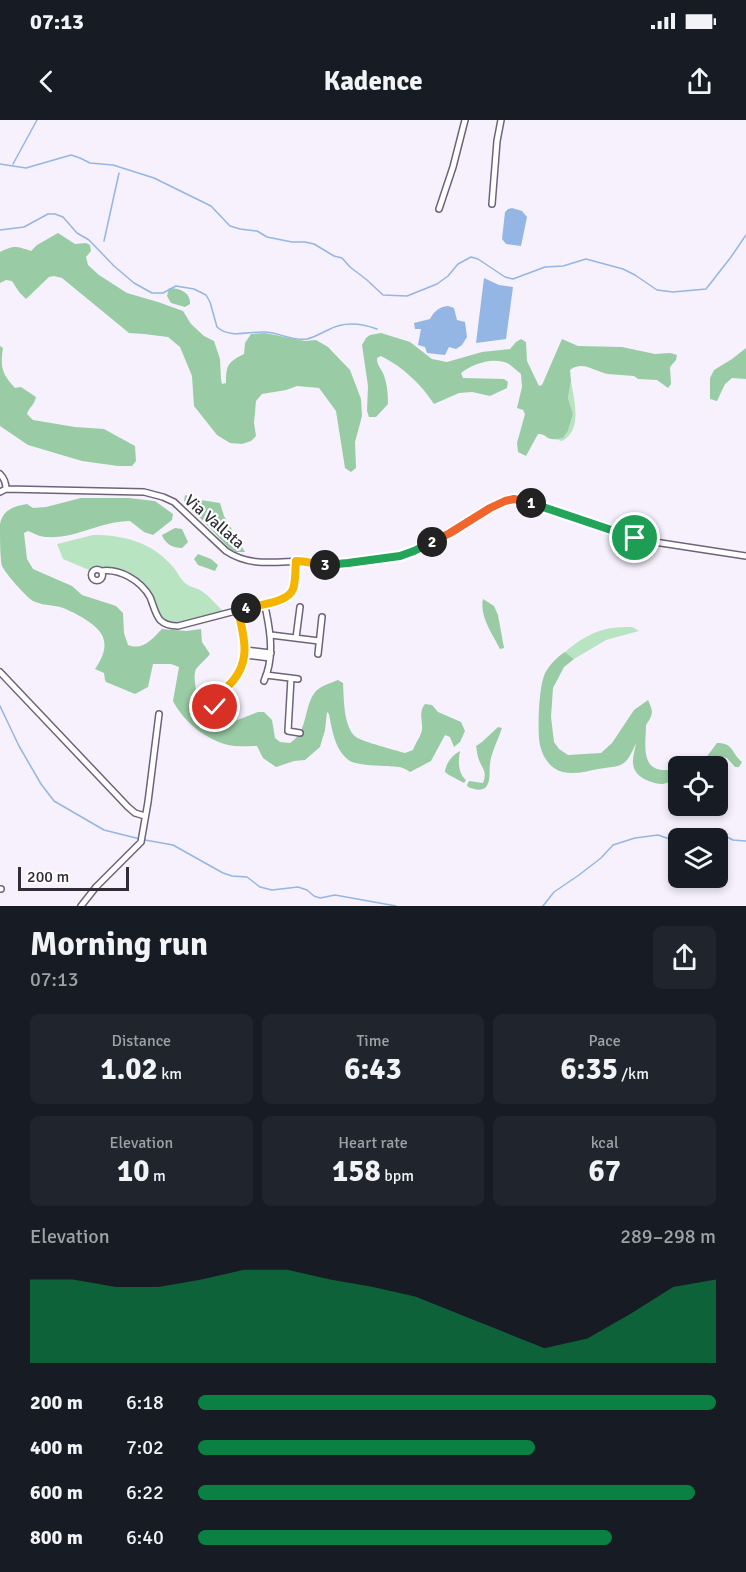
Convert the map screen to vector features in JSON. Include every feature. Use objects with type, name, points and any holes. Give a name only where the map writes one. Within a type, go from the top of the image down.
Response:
[{"type":"street","points":[[439,209],[465,120]]},
{"type":"street","points":[[492,204],[501,120]]},
{"type":"street","points":[[0,474],[4,480],[3,490]]},
{"type":"street","name":"Via Vallata","points":[[3,490],[12,488],[154,494],[174,502],[225,551],[246,562],[306,561],[331,565],[403,555],[450,533],[496,505],[514,499],[635,538],[746,556]]},
{"type":"street","points":[[101,571],[120,573],[137,582],[150,598],[160,620],[171,626],[182,626],[288,596],[293,590],[296,561]]},
{"type":"street","points":[[296,638],[300,607]]},
{"type":"street","points":[[212,698],[232,682],[240,669],[245,652],[245,639],[238,611]]},
{"type":"street","points":[[266,611],[271,635],[265,678],[294,678],[288,731],[300,733]]},
{"type":"street","points":[[318,654],[322,617]]},
{"type":"street","points":[[271,635],[319,640]]},
{"type":"street","points":[[245,652],[270,655]]},
{"type":"street","points":[[0,672],[128,807],[135,813],[145,816]]},
{"type":"street","points":[[81,906],[139,846],[159,714]]},
{"type":"green space","points":[[58,233],[75,244],[90,245],[91,251],[86,257],[88,265],[127,293],[183,311],[191,324],[204,336],[214,341],[220,359],[222,384],[226,383],[229,365],[234,359],[244,354],[245,343],[251,334],[265,333],[305,341],[316,340],[328,347],[350,370],[361,399],[362,416],[355,442],[356,468],[351,472],[345,468],[336,411],[319,388],[297,386],[262,394],[256,401],[254,423],[256,436],[251,441],[242,444],[230,443],[217,435],[194,406],[192,376],[180,347],[168,337],[129,333],[62,278],[49,277],[26,299],[12,281],[6,280],[0,283],[0,252],[15,247],[31,251]]},
{"type":"green space","points":[[169,288],[184,292],[189,296],[190,304],[185,307],[171,303],[167,296]]},
{"type":"green space","points":[[381,333],[410,342],[432,359],[447,362],[482,352],[510,349],[521,339],[526,342],[527,361],[539,386],[542,385],[562,339],[578,346],[622,347],[655,354],[677,355],[670,367],[671,384],[668,388],[657,380],[608,374],[584,366],[570,370],[568,398],[573,414],[568,431],[563,438],[557,439],[538,434],[526,456],[518,452],[517,443],[525,414],[523,410],[517,408],[522,387],[521,374],[503,362],[484,362],[461,373],[463,378],[504,379],[508,382],[507,388],[490,396],[472,392],[459,393],[434,404],[411,377],[397,365],[381,356],[377,360],[385,381],[388,404],[376,417],[369,417],[367,411],[368,386],[362,345],[370,335]]},
{"type":"green space","points":[[0,346],[3,348],[2,365],[7,379],[15,388],[21,387],[36,397],[27,414],[33,420],[104,429],[135,446],[136,461],[132,466],[82,461],[28,445],[0,426]]},
{"type":"green space","points":[[746,348],[746,379],[732,378],[725,384],[717,401],[710,399],[710,378],[714,370]]},
{"type":"green space","points":[[571,381],[575,422],[569,436],[562,441],[555,439],[563,438],[568,431],[573,414],[568,398]]},
{"type":"green space","points":[[185,495],[220,503],[224,516],[245,552],[230,549],[184,501]]},
{"type":"green space","points":[[81,498],[128,498],[155,501],[173,514],[172,520],[153,535],[144,532],[130,521],[57,537],[39,536],[28,531],[24,533],[27,559],[33,569],[72,586],[82,595],[116,606],[123,613],[124,633],[128,645],[143,645],[162,629],[186,631],[201,629],[202,642],[210,654],[196,669],[195,681],[197,704],[205,713],[215,714],[222,720],[235,721],[264,712],[272,720],[275,738],[280,742],[290,743],[300,732],[316,691],[338,680],[343,683],[345,712],[349,726],[356,737],[405,753],[413,750],[421,732],[421,714],[425,704],[432,705],[438,712],[461,722],[465,731],[460,742],[454,747],[450,737],[445,735],[431,761],[410,772],[399,767],[358,763],[350,761],[341,752],[327,712],[320,747],[305,760],[276,767],[263,758],[257,746],[235,746],[219,742],[203,734],[189,723],[173,701],[179,667],[171,664],[153,664],[148,687],[135,694],[106,682],[104,673],[95,669],[104,648],[104,639],[99,631],[71,611],[33,601],[11,579],[1,563],[0,524],[7,512],[14,507],[27,504],[33,508],[46,507]]},
{"type":"green space","points":[[175,528],[182,529],[188,542],[182,548],[170,545],[162,535]]},
{"type":"green space","points":[[93,535],[116,536],[156,551],[165,558],[186,584],[203,592],[224,612],[176,624],[170,623],[159,612],[147,588],[131,575],[114,569],[89,570],[63,559],[57,544]]},
{"type":"green space","points":[[198,554],[211,559],[218,565],[215,571],[198,565],[194,559]]},
{"type":"green space","points":[[483,599],[494,606],[498,615],[504,648],[500,649],[487,625],[483,612]]},
{"type":"green space","points":[[632,627],[639,631],[606,640],[574,659],[565,652],[581,640],[599,631]]},
{"type":"green space","points":[[565,652],[574,659],[564,667],[553,688],[551,717],[554,742],[559,749],[568,755],[601,753],[612,743],[634,710],[648,700],[652,713],[646,725],[646,753],[651,765],[668,770],[668,783],[650,782],[638,775],[633,762],[636,743],[629,757],[619,766],[570,773],[559,771],[549,763],[540,745],[539,710],[544,676],[556,659]]},
{"type":"green space","points":[[498,727],[502,728],[492,755],[488,785],[480,790],[468,787],[469,781],[483,783],[484,772],[476,746]]},
{"type":"green space","points":[[717,743],[723,743],[742,762],[739,767],[735,767],[728,756],[707,756]]},
{"type":"green space","points":[[460,751],[459,767],[466,780],[464,783],[445,772],[450,760]]},
{"type":"water","points":[[512,208],[522,211],[527,217],[521,246],[506,244],[502,239],[505,212]]},
{"type":"water","points":[[484,278],[499,285],[513,287],[506,339],[476,343]]},
{"type":"water","points":[[448,306],[454,308],[457,320],[465,322],[467,337],[456,349],[449,347],[445,355],[427,353],[425,347],[418,345],[421,329],[415,329],[414,323],[430,319],[437,310]]},
{"type":"waterway","points":[[13,164],[37,120]]},
{"type":"waterway","points":[[0,164],[26,168],[71,155],[90,163],[113,165],[154,178],[211,206],[230,226],[257,231],[267,237],[314,244],[342,258],[383,295],[407,296],[437,284],[458,264],[471,257],[478,259],[505,277],[513,279],[545,267],[563,266],[586,259],[623,269],[657,290],[673,292],[706,289],[746,235]]},
{"type":"waterway","points":[[104,241],[119,173]]},
{"type":"waterway","points":[[0,230],[24,227],[48,214],[63,217],[77,233],[89,240],[114,266],[134,283],[152,293],[163,293],[176,286],[194,289],[206,295],[217,327],[228,333],[266,332],[302,339],[346,324],[359,324],[377,329]]},
{"type":"waterway","points":[[0,706],[19,746],[41,784],[54,801],[104,830],[140,839]]},
{"type":"waterway","points":[[543,906],[554,892],[601,858],[613,845],[635,838],[658,835],[668,838]]},
{"type":"waterway","points":[[728,838],[746,841]]},
{"type":"waterway","points":[[145,840],[173,845],[223,873],[247,877],[260,887],[272,890],[298,887],[320,898],[335,895],[396,906]]},
{"type":"route","points":[[215,707],[216,702],[212,698],[232,682],[245,654],[246,645],[238,611],[279,600],[291,594],[296,561],[331,565],[403,555],[450,533],[490,508],[511,499],[526,501],[635,538]]}]
